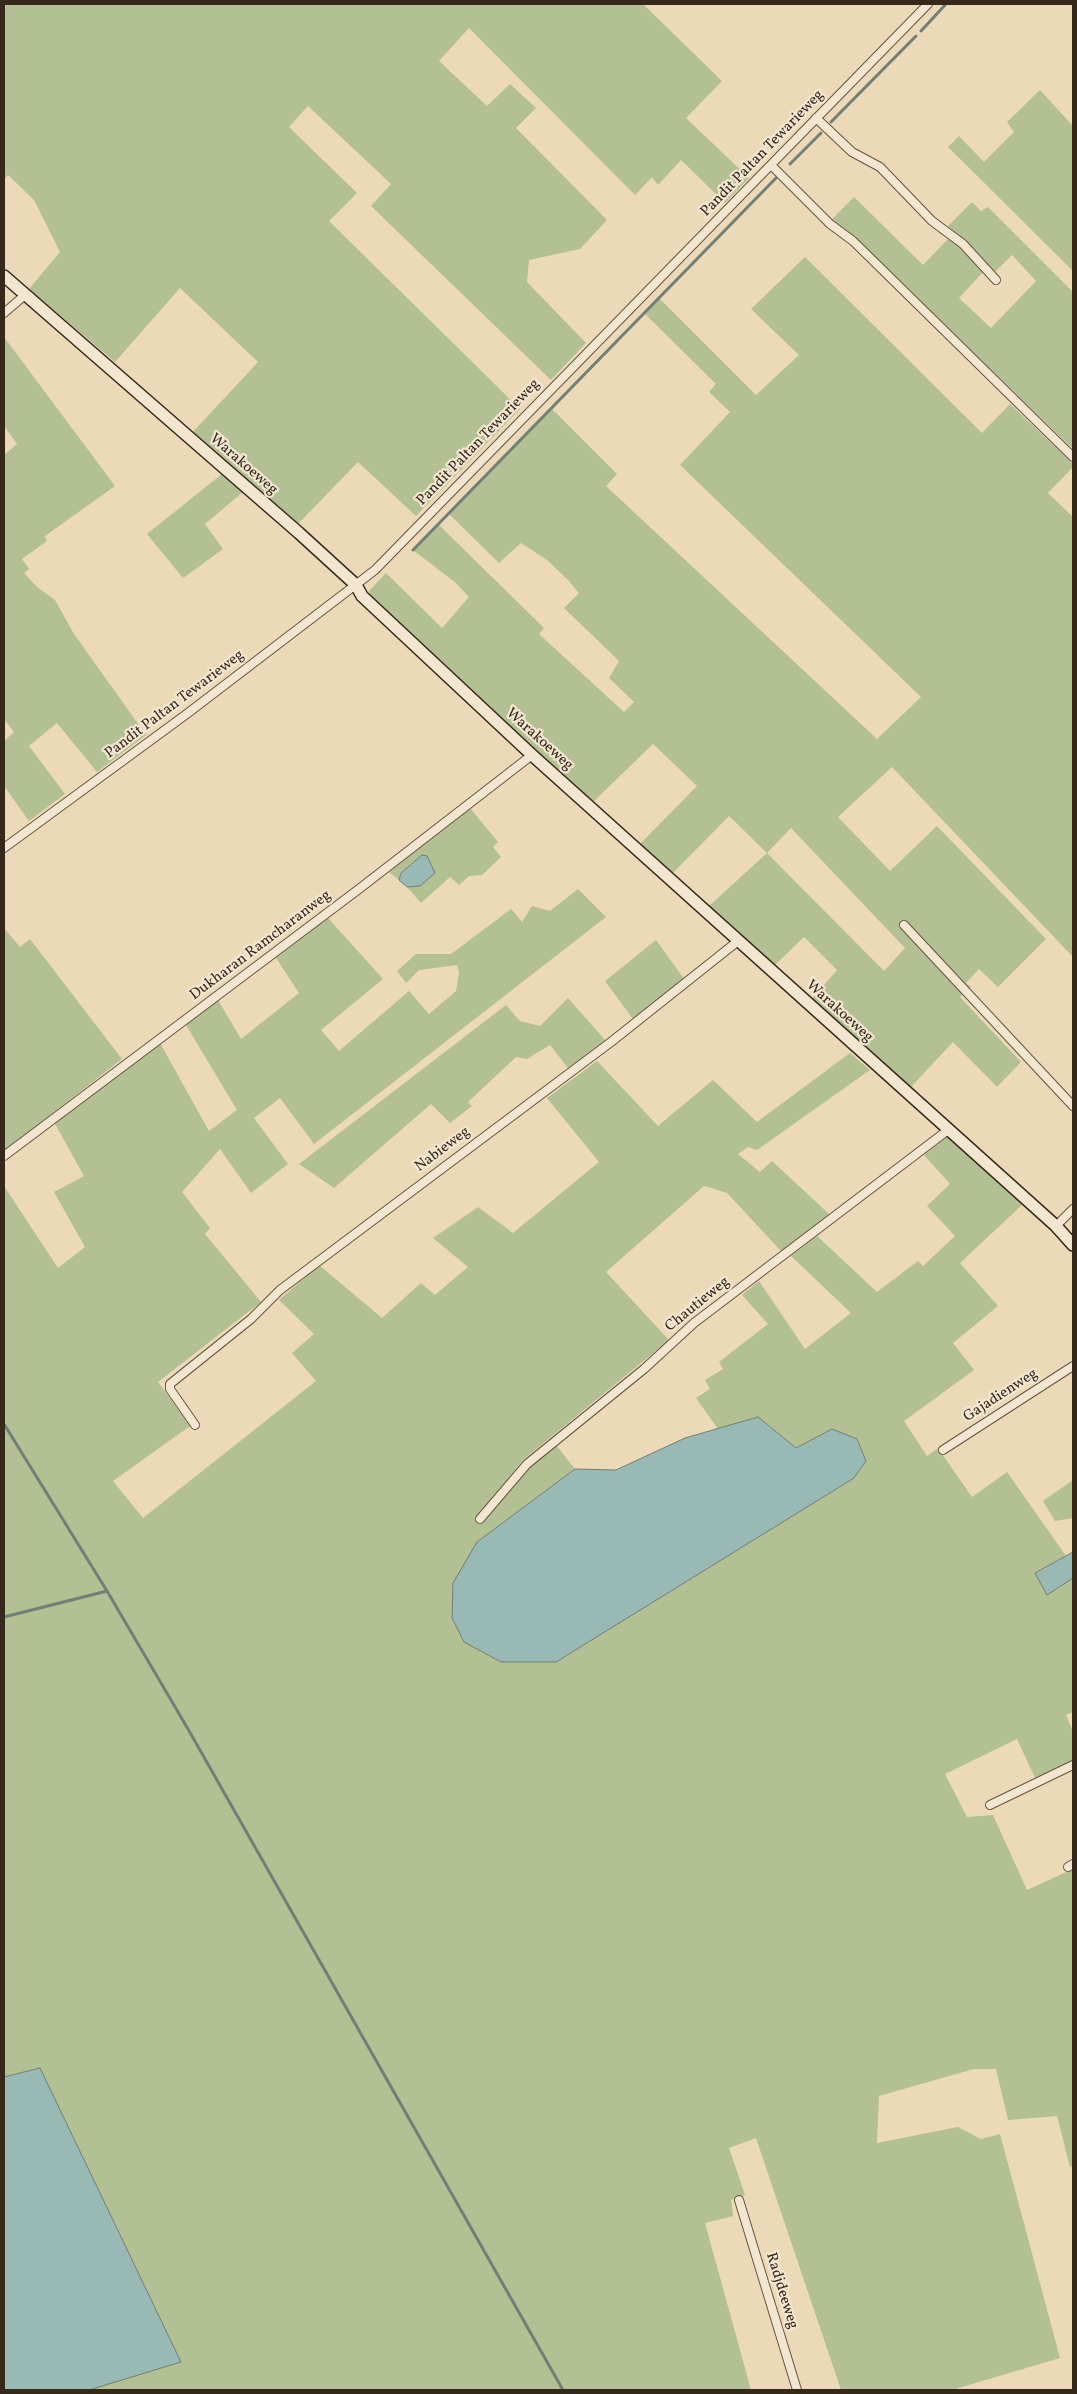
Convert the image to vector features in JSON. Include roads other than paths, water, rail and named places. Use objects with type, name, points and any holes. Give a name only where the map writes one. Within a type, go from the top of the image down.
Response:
[{"type":"street","name":"Pandit Paltan Tewarieweg","points":[[4,848],[375,570],[928,4]]},
{"type":"street","points":[[816,118],[852,152],[880,166],[932,221],[963,244],[996,280]]},
{"type":"street","points":[[771,165],[830,224],[860,248],[1073,457]]},
{"type":"street","name":"Warakoeweg","points":[[4,276],[356,586],[362,596],[532,755],[1056,1226],[1073,1245]]},
{"type":"street","points":[[4,313],[25,295]]},
{"type":"street","name":"Dukharan Ramcharanweg","points":[[4,1156],[359,889],[532,755]]},
{"type":"street","points":[[904,925],[1073,1106]]},
{"type":"street","name":"Nabieweg","points":[[195,1425],[169,1386],[251,1319],[280,1290],[611,1042],[738,941]]},
{"type":"street","name":"Chautieweg","points":[[480,1519],[527,1464],[614,1394],[694,1323],[948,1130]]},
{"type":"street","points":[[1056,1226],[1073,1209]]},
{"type":"street","name":"Gajadienweg","points":[[943,1450],[1073,1366]]},
{"type":"street","points":[[990,1805],[1073,1765]]},
{"type":"street","name":"Radjdeeweg","points":[[739,2200],[797,2390]]},
{"type":"water","points":[[422,855],[427,856],[435,873],[420,886],[407,887],[399,880],[401,873]]},
{"type":"water","points":[[758,1417],[796,1448],[832,1429],[857,1439],[866,1461],[854,1478],[556,1662],[501,1662],[464,1642],[452,1618],[453,1583],[477,1542],[575,1469],[616,1470],[685,1438]]},
{"type":"water","points":[[1073,1552],[1073,1578],[1047,1595],[1035,1573]]},
{"type":"water","points":[[40,2068],[181,2362],[89,2390],[4,2390],[4,2077]]},
{"type":"waterway","points":[[921,31],[946,4]]},
{"type":"waterway","points":[[831,122],[916,36]]},
{"type":"waterway","points":[[790,164],[821,133]]},
{"type":"waterway","points":[[413,550],[776,178]]},
{"type":"waterway","points":[[4,1424],[107,1591],[188,1729],[563,2390]]},
{"type":"waterway","points":[[4,1617],[107,1591]]}]
